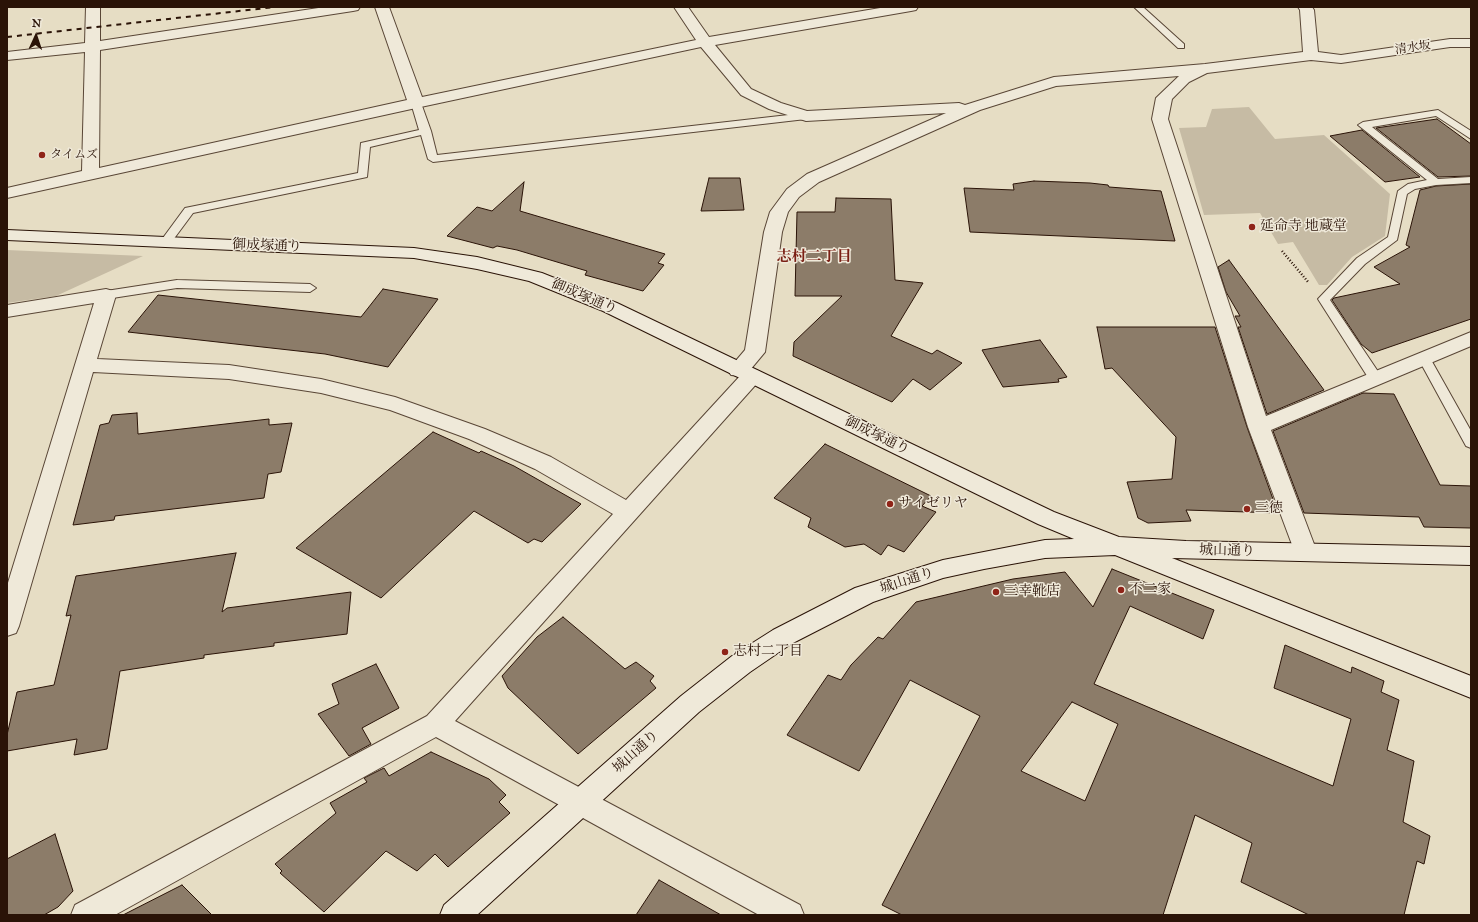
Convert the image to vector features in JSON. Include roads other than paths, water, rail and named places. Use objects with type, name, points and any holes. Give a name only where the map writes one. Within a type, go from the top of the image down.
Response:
[{"type":"street","points":[[90,176],[91,47],[93,7]]},
{"type":"street","points":[[7,56],[91,47],[354,7]]},
{"type":"street","points":[[382,7],[416,103]]},
{"type":"street","points":[[681,7],[705,42],[746,92],[775,106],[806,116],[974,107]]},
{"type":"street","points":[[7,193],[90,176],[416,103],[705,42],[911,7]]},
{"type":"street","points":[[1305,7],[1307,10],[1311,56]]},
{"type":"street","points":[[1450,43],[1471,34]]},
{"type":"street","name":"清水坂","points":[[1205,70],[1311,56],[1341,58],[1450,43],[1471,44]]},
{"type":"street","points":[[86,915],[436,724],[630,513],[745,373],[755,352],[773,232],[779,212],[793,193],[813,178],[835,167],[974,107],[1054,82],[1205,70]]},
{"type":"street","points":[[1205,70],[1184,79],[1164,98],[1160,119],[1259,427],[1304,552]]},
{"type":"street","name":"御成塚通り","points":[[7,235],[414,253],[446,257],[506,269],[578,293],[1046,518],[1112,546],[1471,687]]},
{"type":"street","points":[[7,311],[106,295],[7,626]]},
{"type":"street","points":[[1259,427],[1471,338]]},
{"type":"street","points":[[86,365],[229,372],[321,386],[395,404],[476,434],[544,463],[630,513]]},
{"type":"street","name":"城山通り","points":[[455,915],[690,704],[741,664],[782,638],[826,613],[864,596],[943,569],[1045,549],[1112,546],[1186,550],[1471,556]]},
{"type":"street","points":[[436,724],[789,915]]},
{"type":"lane","points":[[1138,7],[1181,46]]},
{"type":"lane","points":[[416,103],[426,131],[433,159],[806,116]]},
{"type":"lane","points":[[1436,182],[1363,125],[1438,113],[1471,136]]},
{"type":"lane","points":[[166,242],[189,210],[363,175],[365,145],[426,131]]},
{"type":"lane","points":[[1376,379],[1324,299],[1361,261],[1393,238],[1402,193],[1412,186],[1436,182],[1471,180]]},
{"type":"lane","points":[[106,295],[177,284],[310,288]]},
{"type":"lane","points":[[1424,358],[1471,443]]},
{"type":"railway","points":[[7,37],[275,7]]},
{"type":"place","name":"タイムズ","points":[[42,155]]},
{"type":"place","name":"延命寺 地蔵堂","points":[[1252,227]]},
{"type":"place","name":"サイゼリヤ","points":[[890,504]]},
{"type":"place","name":"三徳","points":[[1247,509]]},
{"type":"place","name":"不二家","points":[[1121,590]]},
{"type":"place","name":"三幸靴店","points":[[996,592]]},
{"type":"place","name":"志村二丁目","points":[[725,652]]},
{"type":"district","name":"志村二丁目","points":[[814,257]]}]
